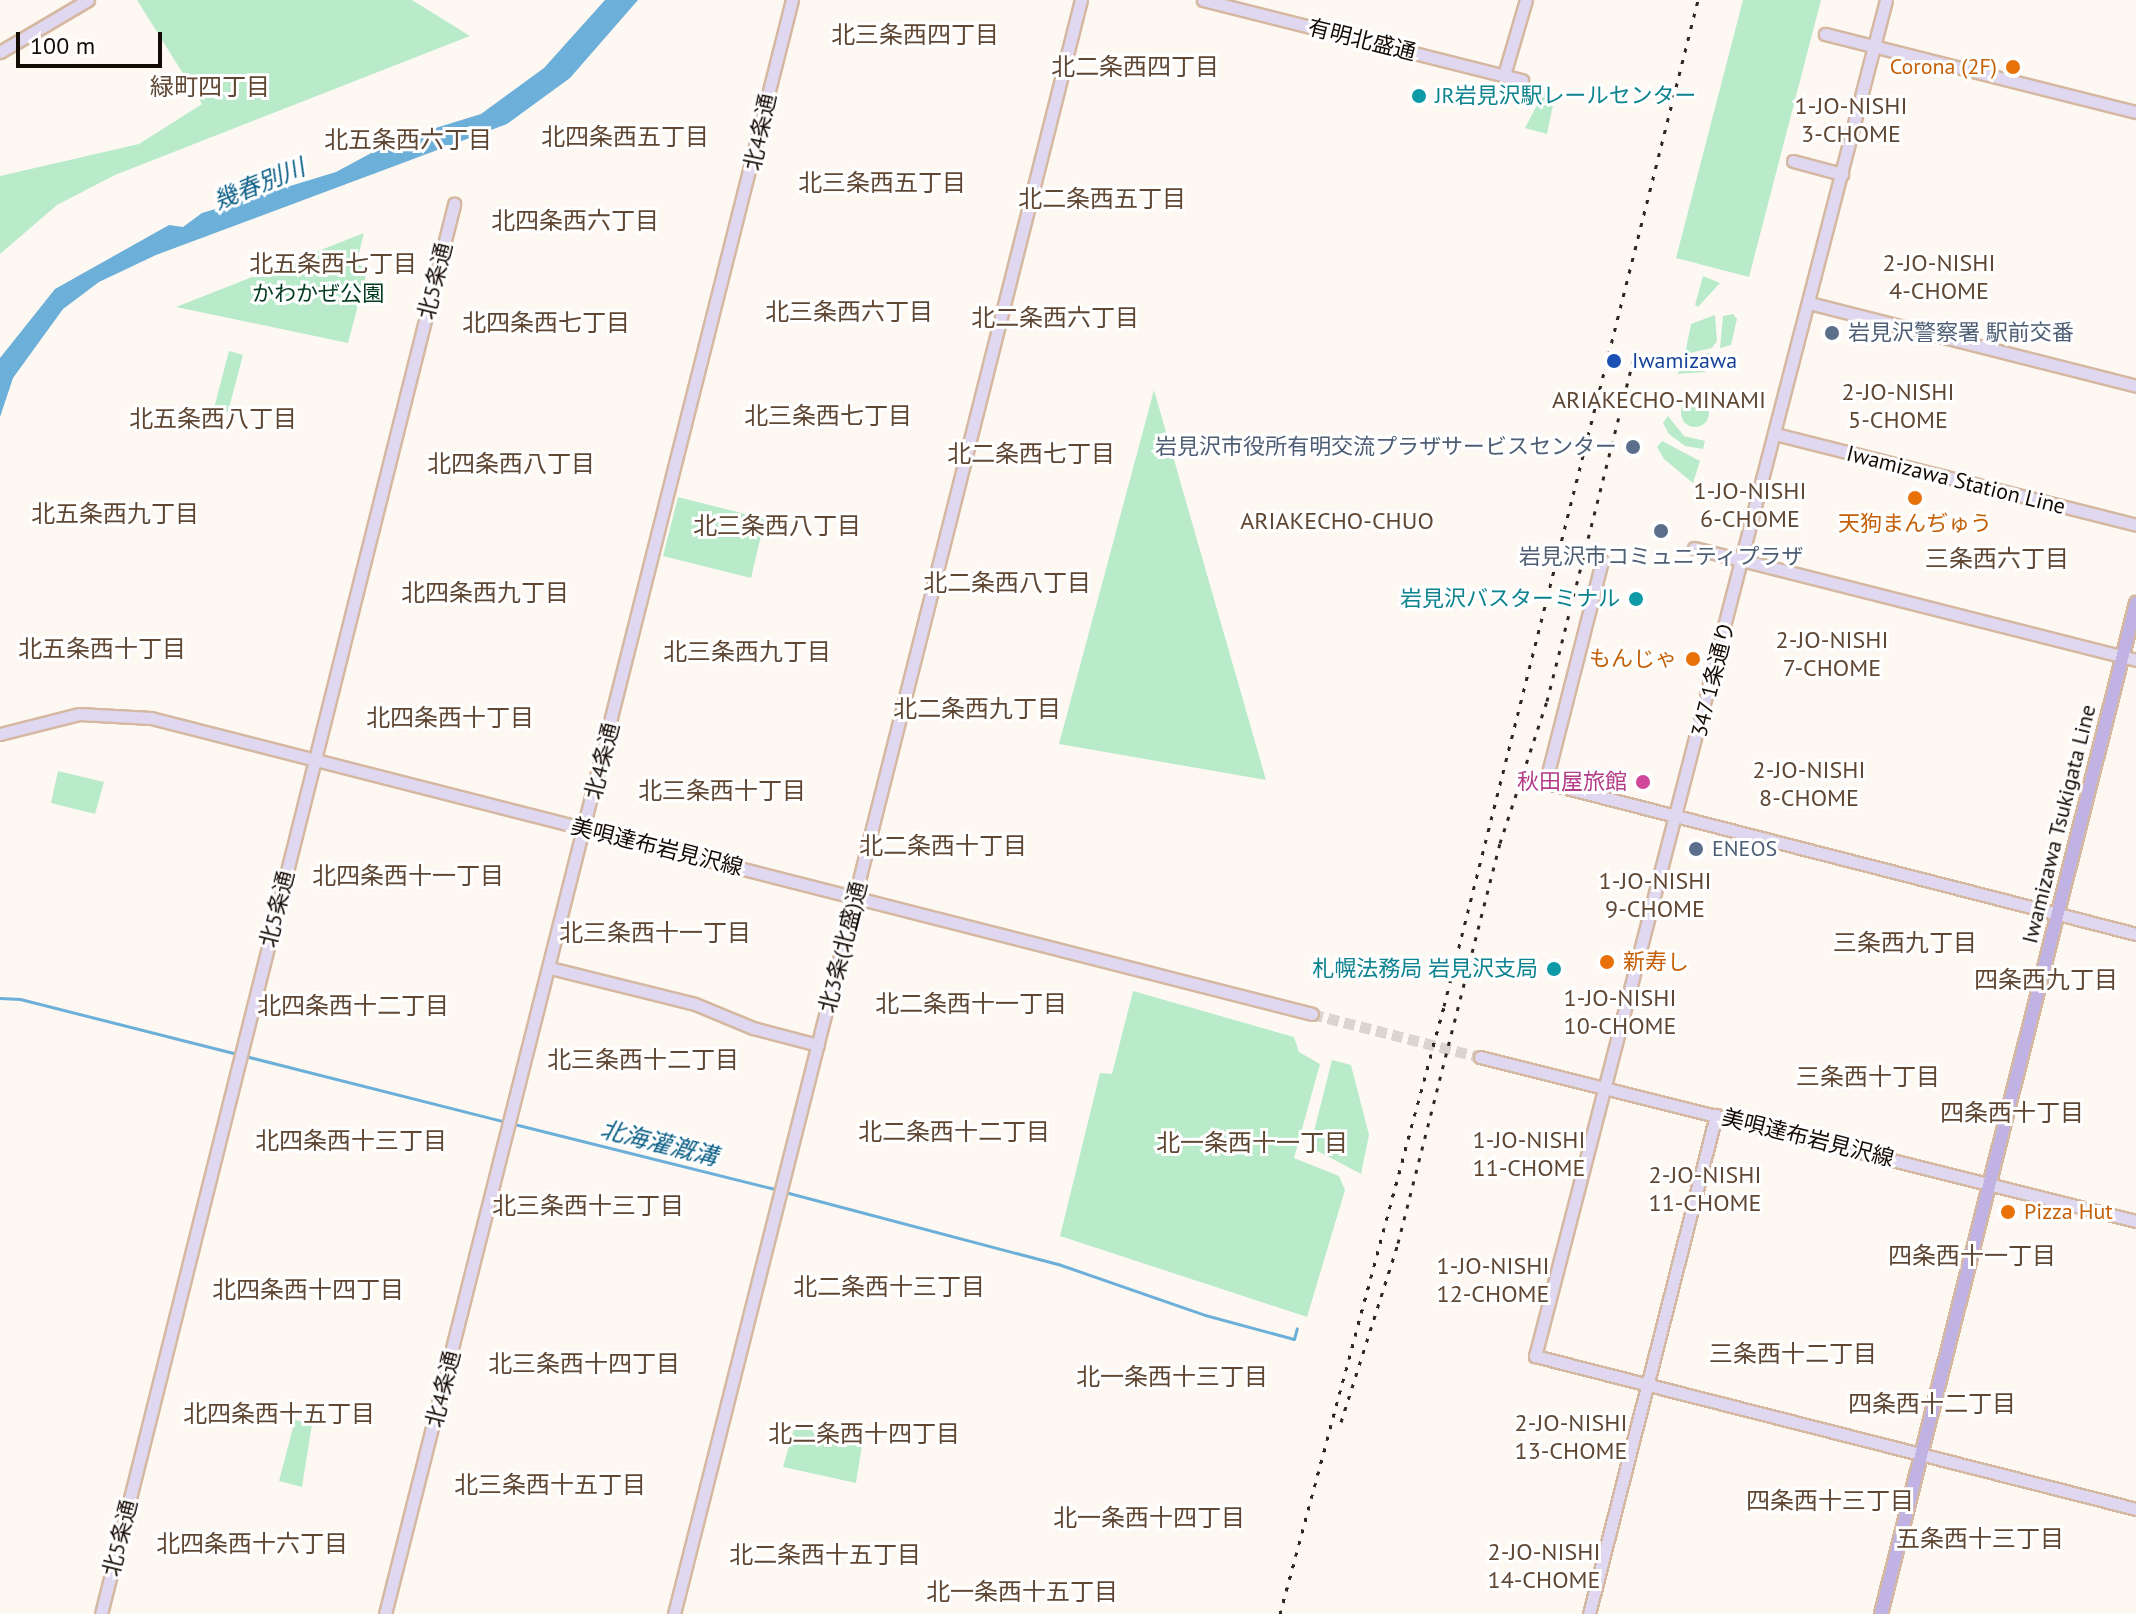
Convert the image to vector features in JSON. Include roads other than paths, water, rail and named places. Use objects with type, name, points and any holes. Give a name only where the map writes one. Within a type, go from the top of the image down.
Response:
[{"type":"main road","name":"Iwamizawa Tsukigata Line","points":[[1881,1614],[2136,603]]},
{"type":"street","points":[[0,52],[88,0]]},
{"type":"street","name":"北4条通","points":[[385,1614],[792,0]]},
{"type":"street","name":"北3条(北盛)通","points":[[674,1614],[1081,0]]},
{"type":"street","name":"有明北盛通","points":[[1203,0],[1522,80]]},
{"type":"street","points":[[1504,75],[1526,0]]},
{"type":"street","name":"347 1条通り","points":[[1647,1384],[1535,1356],[1677,819],[1886,0]]},
{"type":"street","points":[[1825,34],[2136,112]]},
{"type":"street","points":[[1793,161],[1842,174]]},
{"type":"street","name":"北5条通","points":[[101,1614],[454,204]]},
{"type":"street","points":[[1809,303],[2136,386]]},
{"type":"street","name":"Iwamizawa Station Line","points":[[1775,434],[2136,525]]},
{"type":"street","points":[[1694,548],[2136,660]]},
{"type":"street","points":[[1602,561],[1547,777],[1551,784],[1677,819],[2136,934]]},
{"type":"street","name":"美唄達布岩見沢線","points":[[0,734],[79,714],[126,714],[315,759],[1312,1014]]},
{"type":"street","points":[[550,968],[695,1004],[753,1028],[818,1045]]},
{"type":"street","name":"美唄達布岩見沢線","points":[[1480,1057],[2136,1221]]},
{"type":"street","points":[[1589,1614],[1716,1115]]},
{"type":"street","points":[[1647,1384],[2136,1509]]},
{"type":"water","points":[[605,0],[638,0],[570,78],[507,124],[156,255],[99,282],[63,309],[13,378],[0,417],[0,358],[55,289],[169,225],[183,227],[202,213],[336,172],[375,151],[398,146],[403,138],[481,114],[544,68]]},
{"type":"waterway","name":"北海灌漑溝","points":[[0,998],[20,999],[506,1122]]},
{"type":"waterway","name":"北海灌漑溝","points":[[514,1124],[778,1190]]},
{"type":"waterway","name":"北海灌漑溝","points":[[785,1192],[1058,1264],[1205,1315],[1294,1339],[1297,1328]]},
{"type":"tunnel","points":[[1312,1014],[1480,1057]]},
{"type":"railway","points":[[1280,1614],[1444,1006],[1698,0]]},
{"type":"railway","points":[[1341,1422],[1398,1243],[1500,843],[1547,701],[1635,353]]},
{"type":"place","name":"Corona (2F)","points":[[2013,67]]},
{"type":"place","name":"JR岩見沢駅レールセンター","points":[[1419,96]]},
{"type":"place","name":"岩見沢警察署 駅前交番","points":[[1832,333]]},
{"type":"place","name":"Iwamizawa","points":[[1614,361]]},
{"type":"place","name":"岩見沢市役所有明交流プラザサービスセンター","points":[[1633,447]]},
{"type":"place","name":"天狗まんぢゅう","points":[[1915,498]]},
{"type":"place","name":"岩見沢市コミュニティプラザ","points":[[1661,531]]},
{"type":"place","name":"岩見沢バスターミナル","points":[[1636,599]]},
{"type":"place","name":"もんじゃ","points":[[1693,659]]},
{"type":"place","name":"秋田屋旅館","points":[[1643,782]]},
{"type":"place","name":"ENEOS","points":[[1696,849]]},
{"type":"place","name":"新寿し","points":[[1607,962]]},
{"type":"place","name":"札幌法務局 岩見沢支局","points":[[1554,969]]},
{"type":"place","name":"Pizza Hut","points":[[2008,1212]]},
{"type":"district","name":"北三条西四丁目","points":[[915,35]]},
{"type":"district","name":"北二条西四丁目","points":[[1135,67]]},
{"type":"district","name":"緑町四丁目","points":[[210,87]]},
{"type":"district","name":"1-JO-NISHI 3-CHOME","points":[[1851,120]]},
{"type":"district","name":"北四条西五丁目","points":[[625,137]]},
{"type":"district","name":"北五条西六丁目","points":[[408,140]]},
{"type":"district","name":"北三条西五丁目","points":[[882,183]]},
{"type":"district","name":"北二条西五丁目","points":[[1102,199]]},
{"type":"district","name":"北四条西六丁目","points":[[575,221]]},
{"type":"district","name":"北五条西七丁目","points":[[333,264]]},
{"type":"district","name":"2-JO-NISHI 4-CHOME","points":[[1939,277]]},
{"type":"district","name":"北三条西六丁目","points":[[849,312]]},
{"type":"district","name":"北二条西六丁目","points":[[1055,318]]},
{"type":"district","name":"北四条西七丁目","points":[[546,323]]},
{"type":"district","name":"ARIAKECHO-MINAMI","points":[[1659,400]]},
{"type":"district","name":"2-JO-NISHI 5-CHOME","points":[[1898,406]]},
{"type":"district","name":"北三条西七丁目","points":[[828,416]]},
{"type":"district","name":"北五条西八丁目","points":[[213,419]]},
{"type":"district","name":"北二条西七丁目","points":[[1031,454]]},
{"type":"district","name":"北四条西八丁目","points":[[511,464]]},
{"type":"district","name":"1-JO-NISHI 6-CHOME","points":[[1750,505]]},
{"type":"district","name":"北五条西九丁目","points":[[115,514]]},
{"type":"district","name":"ARIAKECHO-CHUO","points":[[1337,521]]},
{"type":"district","name":"北三条西八丁目","points":[[777,526]]},
{"type":"district","name":"三条西六丁目","points":[[1997,559]]},
{"type":"district","name":"北二条西八丁目","points":[[1007,583]]},
{"type":"district","name":"北四条西九丁目","points":[[485,593]]},
{"type":"district","name":"北五条西十丁目","points":[[102,649]]},
{"type":"district","name":"北三条西九丁目","points":[[747,652]]},
{"type":"district","name":"2-JO-NISHI 7-CHOME","points":[[1832,654]]},
{"type":"district","name":"北二条西九丁目","points":[[977,709]]},
{"type":"district","name":"北四条西十丁目","points":[[450,718]]},
{"type":"district","name":"2-JO-NISHI 8-CHOME","points":[[1809,784]]},
{"type":"district","name":"北三条西十丁目","points":[[722,791]]},
{"type":"district","name":"北二条西十丁目","points":[[943,846]]},
{"type":"district","name":"北四条西十一丁目","points":[[408,876]]},
{"type":"district","name":"1-JO-NISHI 9-CHOME","points":[[1655,895]]},
{"type":"district","name":"北三条西十一丁目","points":[[655,933]]},
{"type":"district","name":"三条西九丁目","points":[[1905,943]]},
{"type":"district","name":"四条西九丁目","points":[[2046,980]]},
{"type":"district","name":"北二条西十一丁目","points":[[971,1004]]},
{"type":"district","name":"北四条西十二丁目","points":[[353,1006]]},
{"type":"district","name":"1-JO-NISHI 10-CHOME","points":[[1620,1012]]},
{"type":"district","name":"北三条西十二丁目","points":[[643,1060]]},
{"type":"district","name":"三条西十丁目","points":[[1868,1077]]},
{"type":"district","name":"四条西十丁目","points":[[2012,1113]]},
{"type":"district","name":"北二条西十二丁目","points":[[954,1132]]},
{"type":"district","name":"北四条西十三丁目","points":[[351,1141]]},
{"type":"district","name":"北一条西十一丁目","points":[[1252,1143]]},
{"type":"district","name":"1-JO-NISHI 11-CHOME","points":[[1529,1154]]},
{"type":"district","name":"2-JO-NISHI 11-CHOME","points":[[1705,1189]]},
{"type":"district","name":"北三条西十三丁目","points":[[588,1206]]},
{"type":"district","name":"四条西十一丁目","points":[[1972,1256]]},
{"type":"district","name":"1-JO-NISHI 12-CHOME","points":[[1493,1280]]},
{"type":"district","name":"北二条西十三丁目","points":[[889,1287]]},
{"type":"district","name":"北四条西十四丁目","points":[[308,1290]]},
{"type":"district","name":"三条西十二丁目","points":[[1793,1354]]},
{"type":"district","name":"北三条西十四丁目","points":[[584,1364]]},
{"type":"district","name":"北一条西十三丁目","points":[[1172,1377]]},
{"type":"district","name":"四条西十二丁目","points":[[1932,1404]]},
{"type":"district","name":"北四条西十五丁目","points":[[279,1414]]},
{"type":"district","name":"北二条西十四丁目","points":[[864,1434]]},
{"type":"district","name":"2-JO-NISHI 13-CHOME","points":[[1571,1437]]},
{"type":"district","name":"北三条西十五丁目","points":[[550,1485]]},
{"type":"district","name":"四条西十三丁目","points":[[1830,1501]]},
{"type":"district","name":"北一条西十四丁目","points":[[1149,1518]]},
{"type":"district","name":"五条西十三丁目","points":[[1980,1539]]},
{"type":"district","name":"北四条西十六丁目","points":[[252,1544]]},
{"type":"district","name":"北二条西十五丁目","points":[[825,1555]]},
{"type":"district","name":"2-JO-NISHI 14-CHOME","points":[[1544,1566]]},
{"type":"district","name":"北一条西十五丁目","points":[[1022,1592]]},
{"type":"water label","name":"幾春別川","points":[[259,184]]},
{"type":"park label","name":"かわかぜ公園","points":[[318,294]]}]
